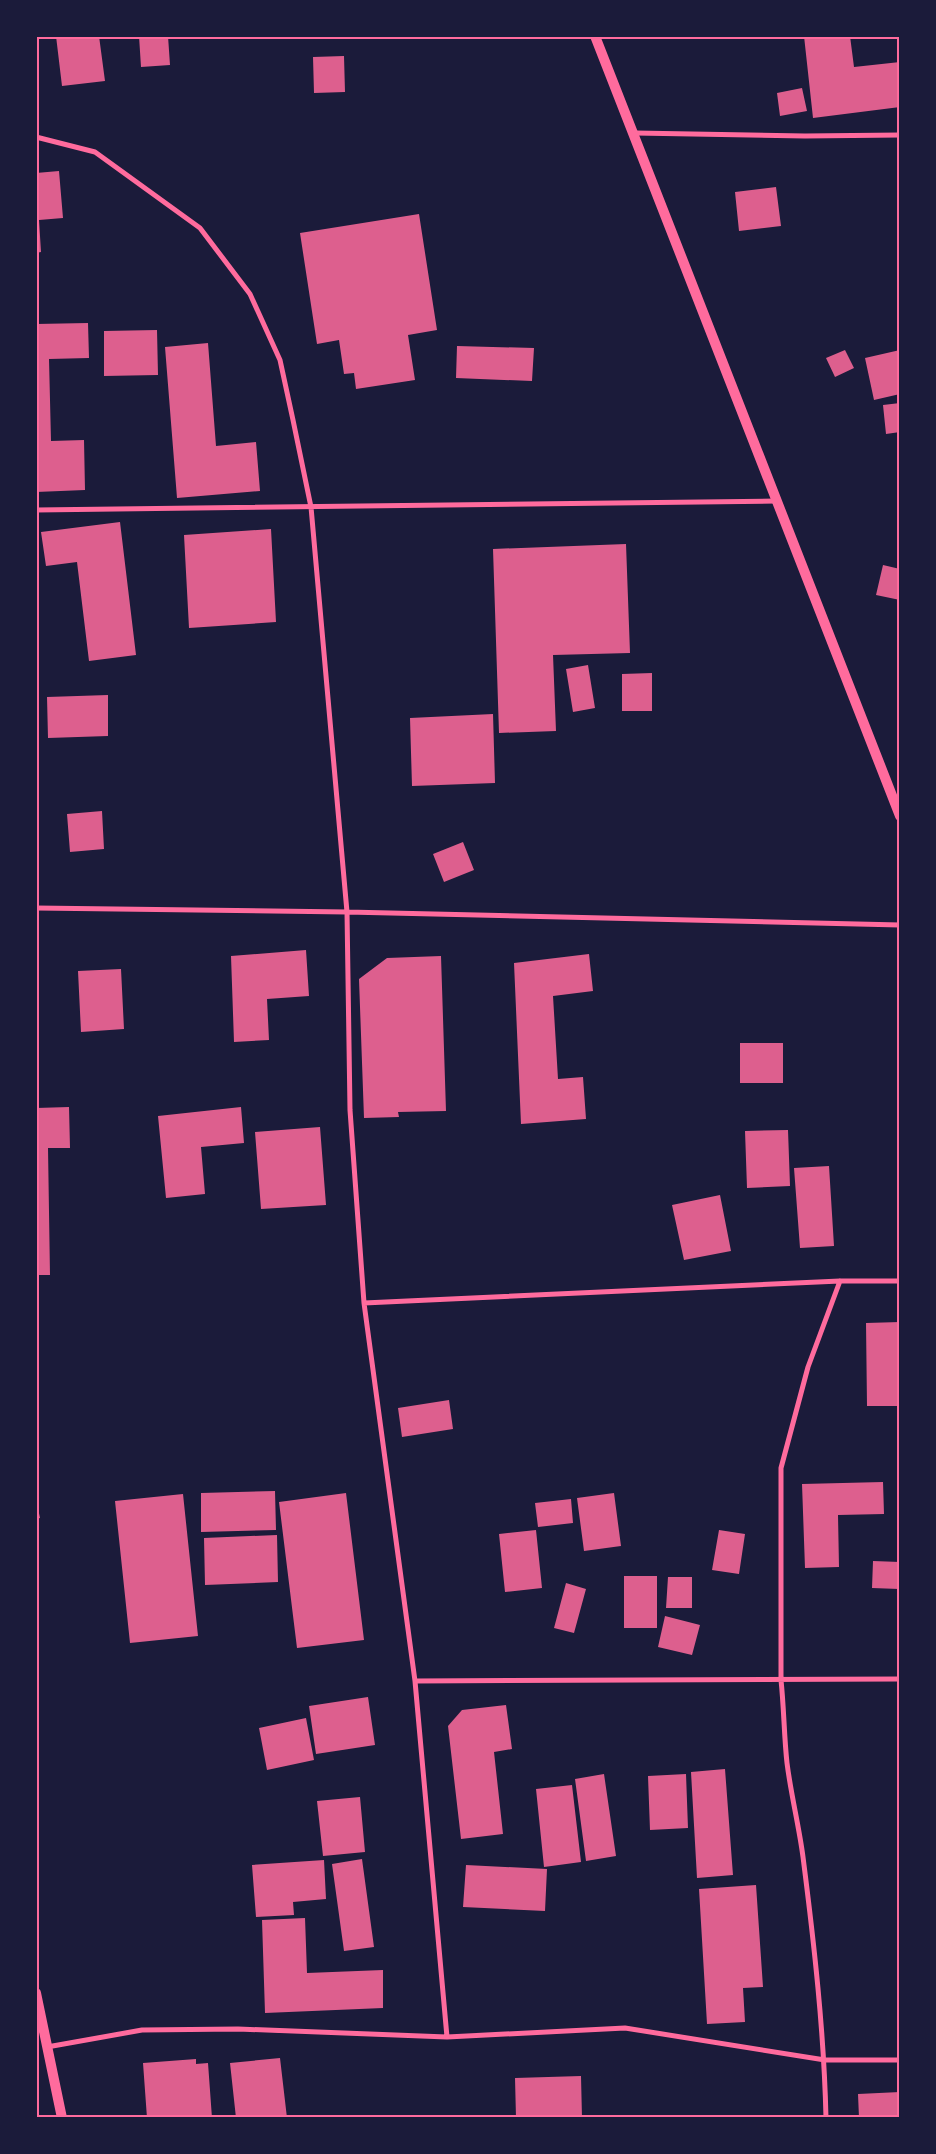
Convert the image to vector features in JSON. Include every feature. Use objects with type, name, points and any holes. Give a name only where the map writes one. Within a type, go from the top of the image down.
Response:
[{"type":"main road","points":[[595,36],[635,133],[776,502],[900,816]]},
{"type":"main road","points":[[36,1993],[62,2118]]},
{"type":"street","points":[[635,133],[805,136],[900,135]]},
{"type":"street","points":[[36,136],[95,152],[200,228],[250,294],[280,360],[311,507],[347,912],[350,1110],[364,1303],[415,1681],[447,2037]]},
{"type":"street","points":[[36,510],[776,502]]},
{"type":"street","points":[[36,908],[347,912],[900,925]]},
{"type":"street","points":[[364,1303],[840,1281],[900,1282]]},
{"type":"street","points":[[826,2118],[825,2060],[803,1855],[787,1762],[785,1712],[781,1680],[781,1468],[808,1367],[840,1281]]},
{"type":"street","points":[[415,1681],[900,1679]]},
{"type":"street","points":[[47,2047],[142,2030],[238,2029],[447,2037],[625,2028],[825,2060],[900,2060]]},
{"type":"building","points":[[56,36],[99,36],[105,81],[62,86]]},
{"type":"building","points":[[139,36],[168,36],[170,65],[141,67]]},
{"type":"building","points":[[804,36],[850,36],[854,67],[900,62],[900,107],[813,118]]},
{"type":"building","points":[[344,56],[345,92],[314,93],[313,57]]},
{"type":"building","points":[[802,88],[807,111],[780,116],[777,93]]},
{"type":"building","points":[[59,171],[63,218],[39,220],[41,252],[36,253],[36,173]]},
{"type":"building","points":[[776,187],[781,226],[739,231],[735,192]]},
{"type":"building","points":[[419,214],[437,330],[408,335],[415,380],[356,389],[354,373],[344,374],[339,340],[317,344],[300,233]]},
{"type":"building","points":[[88,323],[89,358],[49,359],[51,441],[84,440],[85,490],[36,492],[36,324]]},
{"type":"building","points":[[157,330],[158,375],[104,376],[104,331]]},
{"type":"building","points":[[208,343],[216,446],[256,442],[260,491],[177,498],[165,347]]},
{"type":"building","points":[[457,346],[534,348],[532,381],[456,378]]},
{"type":"building","points":[[845,350],[854,368],[835,377],[826,358]]},
{"type":"building","points":[[900,350],[900,394],[874,400],[865,358]]},
{"type":"building","points":[[900,403],[900,432],[886,434],[883,405]]},
{"type":"building","points":[[120,522],[136,655],[89,661],[77,562],[46,566],[41,532]]},
{"type":"building","points":[[271,529],[276,622],[189,628],[184,535]]},
{"type":"building","points":[[626,544],[630,653],[553,655],[556,731],[499,733],[493,549]]},
{"type":"building","points":[[883,565],[900,569],[900,600],[876,595]]},
{"type":"building","points":[[588,665],[595,708],[573,712],[566,669]]},
{"type":"building","points":[[652,673],[652,711],[622,711],[622,674]]},
{"type":"building","points":[[108,695],[108,736],[48,738],[47,697]]},
{"type":"building","points":[[493,714],[495,783],[412,786],[410,718]]},
{"type":"building","points":[[102,811],[104,849],[70,852],[67,814]]},
{"type":"building","points":[[463,842],[474,870],[444,882],[433,854]]},
{"type":"building","points":[[306,950],[309,996],[267,999],[269,1040],[234,1042],[231,956]]},
{"type":"building","points":[[589,954],[593,991],[553,996],[558,1079],[583,1077],[586,1119],[521,1124],[514,963]]},
{"type":"building","points":[[441,956],[446,1111],[398,1112],[399,1117],[364,1118],[359,979],[387,958]]},
{"type":"building","points":[[121,969],[124,1029],[81,1032],[78,971]]},
{"type":"building","points":[[740,1043],[783,1043],[783,1083],[740,1083]]},
{"type":"building","points":[[69,1107],[70,1148],[48,1148],[50,1275],[36,1275],[36,1108]]},
{"type":"building","points":[[241,1107],[244,1143],[201,1147],[205,1194],[166,1198],[158,1116]]},
{"type":"building","points":[[320,1127],[326,1205],[261,1209],[255,1132]]},
{"type":"building","points":[[788,1130],[790,1186],[747,1188],[745,1131]]},
{"type":"building","points":[[829,1166],[834,1246],[800,1248],[794,1168]]},
{"type":"building","points":[[720,1195],[731,1251],[684,1260],[672,1205]]},
{"type":"building","points":[[900,1322],[900,1406],[867,1406],[866,1323]]},
{"type":"building","points":[[449,1400],[453,1429],[402,1437],[398,1408]]},
{"type":"building","points":[[883,1482],[884,1514],[838,1515],[839,1567],[805,1568],[802,1484]]},
{"type":"building","points":[[275,1491],[276,1530],[201,1532],[201,1493]]},
{"type":"building","points":[[346,1493],[364,1640],[297,1648],[279,1502]]},
{"type":"building","points":[[614,1493],[621,1546],[584,1551],[577,1498]]},
{"type":"building","points":[[183,1494],[198,1636],[130,1643],[115,1501]]},
{"type":"building","points":[[36,1499],[40,1518],[36,1519]]},
{"type":"building","points":[[571,1499],[573,1523],[538,1527],[535,1503]]},
{"type":"building","points":[[536,1530],[542,1588],[505,1592],[499,1534]]},
{"type":"building","points":[[719,1530],[745,1534],[739,1574],[712,1570]]},
{"type":"building","points":[[277,1535],[278,1582],[205,1585],[204,1538]]},
{"type":"building","points":[[873,1561],[900,1562],[899,1589],[872,1588]]},
{"type":"building","points":[[624,1576],[657,1576],[657,1628],[624,1628]]},
{"type":"building","points":[[668,1577],[692,1577],[692,1608],[666,1608]]},
{"type":"building","points":[[566,1583],[586,1589],[574,1633],[554,1628]]},
{"type":"building","points":[[665,1616],[700,1625],[692,1655],[658,1647]]},
{"type":"building","points":[[368,1697],[375,1745],[316,1754],[309,1706]]},
{"type":"building","points":[[506,1705],[512,1749],[494,1752],[503,1834],[461,1839],[448,1726],[462,1710]]},
{"type":"building","points":[[306,1718],[314,1760],[267,1770],[259,1728]]},
{"type":"building","points":[[725,1769],[733,1875],[697,1878],[691,1772]]},
{"type":"building","points":[[604,1774],[616,1856],[586,1861],[575,1779]]},
{"type":"building","points":[[686,1774],[688,1828],[650,1830],[648,1776]]},
{"type":"building","points":[[572,1785],[581,1862],[544,1867],[536,1789]]},
{"type":"building","points":[[360,1797],[365,1852],[323,1856],[317,1801]]},
{"type":"building","points":[[362,1859],[374,1947],[344,1951],[332,1864]]},
{"type":"building","points":[[324,1860],[326,1899],[293,1902],[294,1915],[256,1917],[252,1865]]},
{"type":"building","points":[[466,1865],[547,1869],[545,1911],[463,1907]]},
{"type":"building","points":[[756,1885],[763,1987],[743,1988],[745,2022],[707,2024],[699,1889]]},
{"type":"building","points":[[305,1918],[307,1973],[383,1970],[383,2008],[265,2013],[262,1920]]},
{"type":"building","points":[[280,2058],[287,2118],[236,2118],[230,2063]]},
{"type":"building","points":[[196,2059],[196,2064],[208,2063],[212,2118],[173,2118],[172,2115],[147,2118],[143,2063]]},
{"type":"building","points":[[581,2076],[582,2118],[516,2118],[515,2078]]},
{"type":"building","points":[[900,2092],[900,2118],[859,2118],[858,2094]]}]
